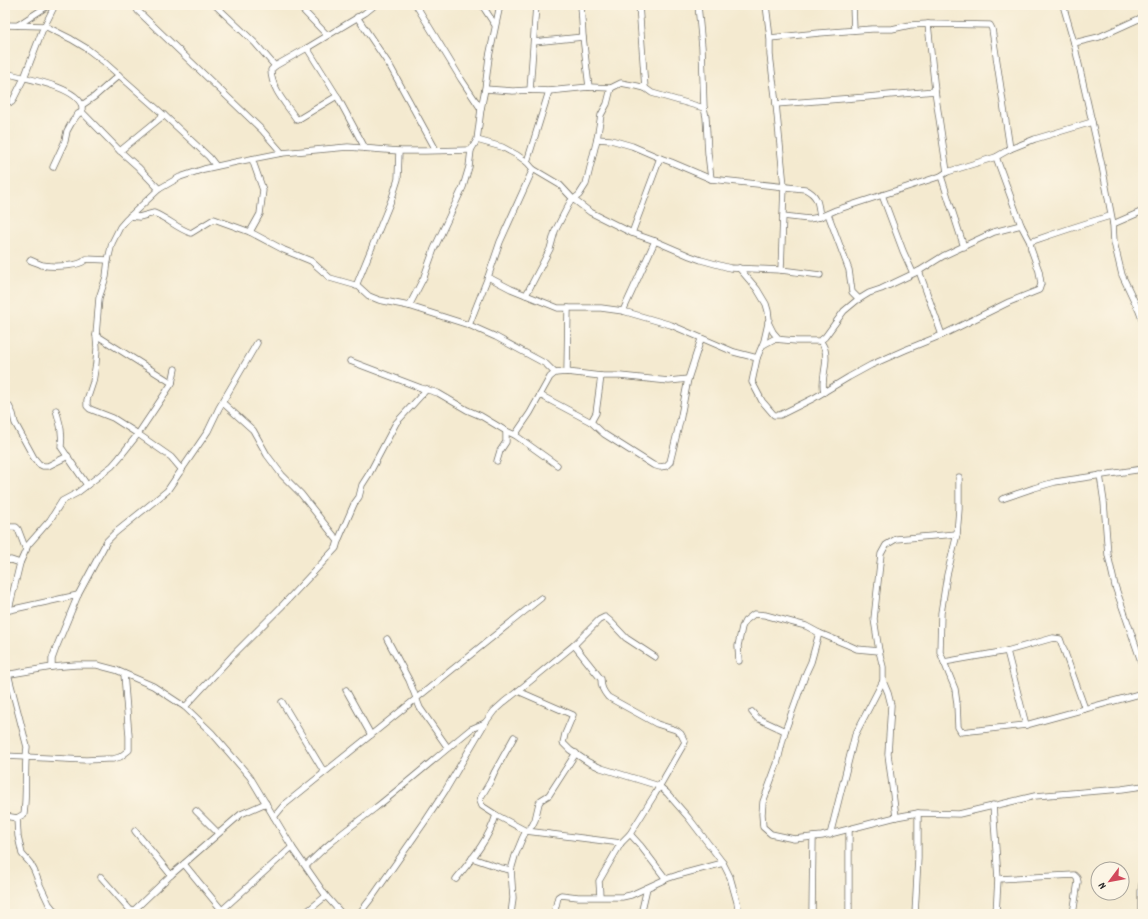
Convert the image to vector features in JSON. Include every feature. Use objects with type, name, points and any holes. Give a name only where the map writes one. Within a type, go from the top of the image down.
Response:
[{"type":"street","points":[[18,25],[49,5]]},
{"type":"street","points":[[12,102],[24,78],[42,31],[55,5]]},
{"type":"street","points":[[135,5],[138,11],[262,130],[282,153]]},
{"type":"street","points":[[215,5],[255,43],[276,66]]},
{"type":"street","points":[[298,5],[327,35]]},
{"type":"street","points":[[337,96],[297,120],[274,84],[271,77],[271,70],[375,5]]},
{"type":"street","points":[[416,5],[461,79],[481,108]]},
{"type":"street","points":[[482,5],[495,26]]},
{"type":"street","points":[[409,306],[424,277],[434,249],[463,187],[469,167],[471,150],[477,140],[481,108],[486,90],[495,26],[500,5]]},
{"type":"street","points":[[530,90],[536,5]]},
{"type":"street","points":[[581,5],[589,87]]},
{"type":"street","points":[[639,5],[645,88]]},
{"type":"street","points":[[698,5],[702,47],[704,108],[711,179]]},
{"type":"street","points":[[766,5],[784,186],[781,270]]},
{"type":"street","points":[[853,5],[854,30]]},
{"type":"street","points":[[1063,5],[1074,42],[1102,166],[1110,216],[1113,224],[1114,242],[1122,275],[1143,322]]},
{"type":"street","points":[[357,17],[390,66],[436,150]]},
{"type":"street","points":[[1074,42],[1099,37],[1143,17]]},
{"type":"street","points":[[928,24],[935,91],[947,172]]},
{"type":"street","points":[[5,25],[45,26],[86,48],[103,61],[164,115],[209,157],[216,166]]},
{"type":"street","points":[[770,38],[854,30],[892,29],[910,25],[990,25],[992,29],[1010,149]]},
{"type":"street","points":[[534,42],[583,37]]},
{"type":"street","points":[[307,48],[337,96],[365,148]]},
{"type":"street","points":[[5,73],[43,82],[63,89],[75,97],[82,105],[82,112],[159,189]]},
{"type":"street","points":[[82,105],[94,97],[119,75]]},
{"type":"street","points":[[486,90],[549,91],[589,87],[611,88],[621,83],[645,88],[657,94],[704,108]]},
{"type":"street","points":[[526,295],[550,249],[555,230],[570,202],[579,195],[586,184],[601,115],[607,104],[611,88]]},
{"type":"street","points":[[527,162],[549,91]]},
{"type":"street","points":[[776,104],[935,91]]},
{"type":"street","points":[[53,167],[65,141],[67,131],[78,114],[82,112]]},
{"type":"street","points":[[120,151],[164,115]]},
{"type":"street","points":[[784,216],[809,219],[820,217],[836,210],[941,176],[947,172],[996,157],[1010,149],[1035,139],[1092,122]]},
{"type":"street","points":[[597,139],[612,140],[624,143],[711,179],[805,189],[809,191],[818,202],[820,217]]},
{"type":"street","points":[[477,140],[502,147],[517,155],[527,162],[533,169],[560,185],[573,199],[590,212],[632,233],[701,260],[730,268],[781,270],[820,275]]},
{"type":"street","points":[[182,470],[171,457],[138,434],[113,418],[90,409],[88,406],[87,400],[93,382],[96,363],[96,335],[99,298],[106,277],[112,243],[120,227],[159,189],[180,178],[216,166],[282,153],[348,147],[399,151],[471,150]]},
{"type":"street","points":[[356,286],[392,198],[398,179],[399,151]]},
{"type":"street","points":[[739,268],[757,289],[766,304],[768,311],[768,322],[763,345],[757,358],[752,382],[762,401],[774,415],[780,415],[795,406],[809,401],[870,365],[942,335],[1009,302],[1039,290],[1041,284],[1039,271],[1030,242],[1021,225],[996,157]]},
{"type":"street","points":[[632,233],[660,158]]},
{"type":"street","points":[[250,232],[260,214],[263,190],[252,159]]},
{"type":"street","points":[[469,325],[500,242],[533,169]]},
{"type":"street","points":[[941,176],[964,247]]},
{"type":"street","points":[[882,195],[913,274]]},
{"type":"street","points":[[1113,224],[1143,211]]},
{"type":"street","points":[[130,216],[139,217],[154,213],[191,233],[214,219],[250,232],[284,250],[311,261],[330,278],[358,286],[369,296],[379,300],[409,306],[469,325],[496,337],[546,364],[555,373]]},
{"type":"street","points":[[828,214],[850,270],[852,292],[859,299]]},
{"type":"street","points":[[1030,242],[1110,216]]},
{"type":"street","points":[[763,345],[774,339],[820,341],[825,338],[844,311],[869,293],[913,274],[944,256],[994,232],[1021,225]]},
{"type":"street","points":[[623,311],[655,241]]},
{"type":"street","points":[[30,260],[44,265],[74,265],[84,262],[86,259],[108,260]]},
{"type":"street","points":[[919,271],[942,335]]},
{"type":"street","points":[[488,277],[511,289],[558,308],[601,308],[623,311],[671,325],[734,352],[757,358]]},
{"type":"street","points":[[567,372],[568,308]]},
{"type":"street","points":[[768,322],[773,332],[779,339]]},
{"type":"street","points":[[96,335],[172,383]]},
{"type":"street","points":[[540,395],[591,422],[604,434],[653,465],[660,467],[666,466],[670,462],[688,380],[701,339]]},
{"type":"street","points":[[820,341],[825,349],[826,357],[822,381],[824,392]]},
{"type":"street","points":[[52,667],[52,660],[56,648],[78,595],[107,541],[167,491],[208,431],[219,408],[257,343]]},
{"type":"street","points":[[350,362],[438,393],[515,435],[557,465]]},
{"type":"street","points":[[78,595],[7,610],[20,563],[28,545],[50,520],[62,501],[77,493],[112,466],[138,434],[172,383],[175,369]]},
{"type":"street","points":[[515,435],[530,413],[550,377],[555,373],[567,372],[669,381],[688,380]]},
{"type":"street","points":[[591,422],[596,413],[601,376]]},
{"type":"street","points":[[185,707],[336,548],[354,504],[359,497],[362,485],[396,423],[427,389]]},
{"type":"street","points":[[223,403],[253,430],[267,455],[282,475],[301,494],[338,541]]},
{"type":"street","points":[[5,406],[9,406],[34,458],[39,464],[48,466],[68,456]]},
{"type":"street","points":[[56,410],[63,436],[61,447],[87,485]]},
{"type":"street","points":[[497,461],[500,451],[506,442],[506,431]]},
{"type":"street","points":[[1002,499],[1055,482],[1100,474],[1143,469]]},
{"type":"street","points":[[1100,474],[1104,502],[1108,555],[1115,586],[1143,667]]},
{"type":"street","points":[[959,477],[957,534],[947,575],[941,613],[940,652],[955,689],[958,727],[960,732],[1026,725],[1143,693]]},
{"type":"street","points":[[5,527],[18,529],[26,550]]},
{"type":"street","points":[[896,817],[888,754],[891,705],[883,681],[883,667],[874,619],[880,554],[886,545],[896,539],[957,534]]},
{"type":"street","points":[[5,561],[10,560],[20,563]]},
{"type":"street","points":[[274,817],[284,805],[324,772],[542,598]]},
{"type":"street","points":[[739,661],[738,646],[742,627],[745,621],[754,614],[765,615],[806,626],[819,633],[857,648],[879,651]]},
{"type":"street","points":[[358,914],[373,896],[426,820],[485,723],[494,711],[504,702],[605,617],[626,638],[655,657]]},
{"type":"street","points":[[819,633],[811,662],[785,731],[777,764],[763,802],[763,827],[772,834],[794,839],[830,835],[918,812],[959,814],[1035,796],[1143,786]]},
{"type":"street","points":[[944,662],[1007,651],[1053,638],[1060,639],[1085,709]]},
{"type":"street","points":[[387,639],[409,680],[420,708],[448,748]]},
{"type":"street","points":[[574,644],[601,679],[603,692],[608,697],[657,724],[676,730],[681,734],[685,742],[630,834],[621,843],[599,881],[600,896]]},
{"type":"street","points":[[1007,651],[1026,725]]},
{"type":"street","points":[[5,816],[17,818],[24,814],[25,757],[27,747],[6,675],[52,667],[76,665],[97,665],[116,670],[153,686],[185,707],[212,733],[250,777],[292,847],[326,896],[342,914]]},
{"type":"street","points":[[5,756],[86,760],[113,759],[120,757],[129,750],[129,728],[124,674]]},
{"type":"street","points":[[830,835],[855,735],[883,681]]},
{"type":"street","points":[[346,690],[371,734]]},
{"type":"street","points":[[518,691],[573,715],[563,743],[570,750],[588,762],[601,768],[659,786],[667,793],[688,817],[723,863],[730,877],[739,914]]},
{"type":"street","points":[[282,702],[324,772]]},
{"type":"street","points":[[752,712],[761,720],[785,731]]},
{"type":"street","points":[[306,866],[327,845],[374,809],[471,729],[485,723]]},
{"type":"street","points":[[514,737],[481,797],[480,801],[482,806],[526,831],[621,843]]},
{"type":"street","points":[[511,914],[513,898],[511,870],[515,856],[526,831],[532,826],[535,820],[539,803],[549,795],[576,753]]},
{"type":"street","points":[[102,877],[131,913],[171,875],[241,814],[266,803]]},
{"type":"street","points":[[993,805],[998,879],[996,914]]},
{"type":"street","points":[[196,811],[218,833]]},
{"type":"street","points":[[915,914],[918,858],[918,812]]},
{"type":"street","points":[[456,879],[490,831],[496,815]]},
{"type":"street","points":[[17,818],[18,836],[22,854],[30,862],[49,904],[57,914]]},
{"type":"street","points":[[849,830],[849,914]]},
{"type":"street","points":[[135,831],[171,875]]},
{"type":"street","points":[[630,834],[666,879]]},
{"type":"street","points":[[812,914],[813,837]]},
{"type":"street","points":[[184,864],[223,912],[292,847]]},
{"type":"street","points":[[472,858],[511,870]]},
{"type":"street","points":[[554,914],[558,897],[561,895],[578,897],[622,897],[631,895],[666,879],[723,863]]},
{"type":"street","points":[[998,879],[1074,876],[1077,878],[1078,882],[1073,914]]},
{"type":"street","points":[[1141,914],[1143,879]]},
{"type":"street","points":[[642,914],[647,888]]},
{"type":"street","points":[[304,914],[326,896]]}]
